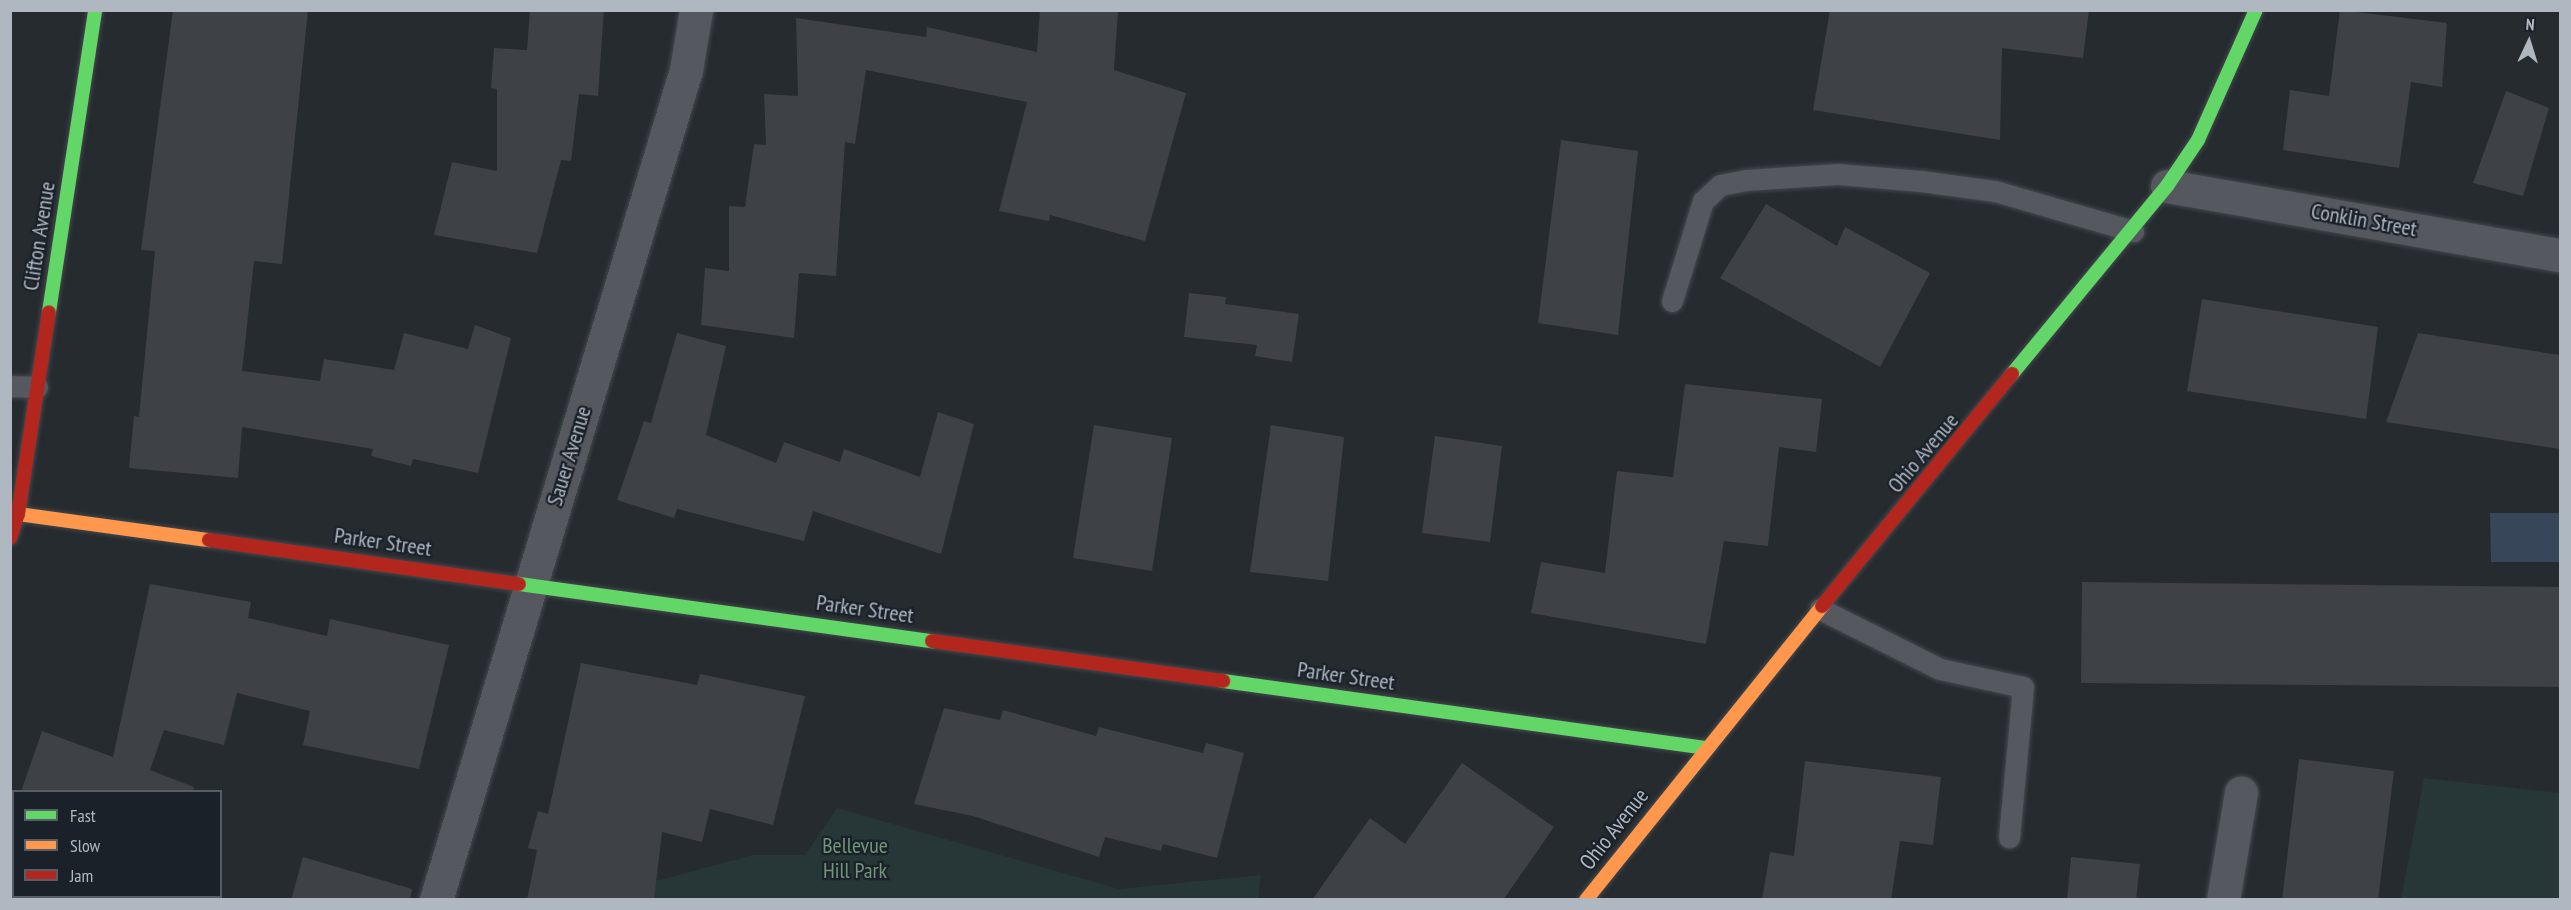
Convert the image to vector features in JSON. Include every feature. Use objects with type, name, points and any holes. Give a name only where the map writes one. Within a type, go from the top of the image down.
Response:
[{"type":"street","name":"Clifton Avenue","points":[[10,538],[18,514],[95,10]]},
{"type":"street","name":"Sauer Avenue","points":[[436,900],[686,70],[696,10]]},
{"type":"street","name":"Ohio Avenue","points":[[1586,900],[1705,748],[2133,231],[2167,186],[2198,140],[2256,10]]},
{"type":"street","name":"Conklin Street","points":[[2167,186],[2560,255]]},
{"type":"street","name":"Parker Street","points":[[18,514],[531,583],[1705,748]]},
{"type":"street","points":[[2223,900],[2241,793]]},
{"type":"lane","points":[[1672,301],[1703,201],[1720,185],[1745,180],[1838,174],[1921,181],[1995,191],[2133,231]]},
{"type":"lane","points":[[10,386],[38,387]]},
{"type":"lane","points":[[1821,609],[1940,669],[2023,687],[2009,837]]},
{"type":"green space","points":[[2424,778],[2560,793],[2560,899],[2401,899]]},
{"type":"green space","name":"Bellevue Hill Park","points":[[837,808],[1119,889],[1261,875],[1258,900],[654,900],[656,881],[753,855],[805,855]]},
{"type":"water","points":[[2490,513],[2560,513],[2560,562],[2491,562]]},
{"type":"building","points":[[173,10],[308,10],[282,264],[254,261],[242,371],[320,381],[324,359],[394,370],[404,333],[468,349],[475,325],[511,338],[478,473],[413,459],[411,466],[371,456],[373,449],[242,427],[238,478],[129,468],[134,416],[139,417],[155,251],[141,250]]},
{"type":"building","points":[[530,10],[604,10],[598,96],[579,94],[571,161],[561,160],[537,253],[434,235],[452,162],[497,171],[497,89],[491,88],[494,48],[527,50]]},
{"type":"building","points":[[1040,10],[1118,10],[1114,70],[1186,93],[1145,241],[1050,215],[1049,221],[999,211],[1027,102],[866,70],[855,144],[845,142],[836,276],[799,273],[794,338],[701,325],[705,268],[729,271],[729,206],[745,207],[754,144],[766,145],[764,94],[798,96],[796,18],[926,37],[927,27],[1037,52]]},
{"type":"building","points":[[1830,10],[2089,10],[2083,58],[2002,48],[2000,140],[1813,110]]},
{"type":"building","points":[[2340,10],[2447,23],[2442,87],[2411,82],[2399,168],[2283,150],[2290,90],[2329,96]]},
{"type":"building","points":[[2506,91],[2549,108],[2523,196],[2473,183]]},
{"type":"building","points":[[1561,140],[1638,151],[1618,335],[1538,323]]},
{"type":"building","points":[[1766,204],[1837,246],[1845,227],[1930,273],[1880,367],[1720,278]]},
{"type":"building","points":[[1189,293],[1226,297],[1225,304],[1299,314],[1292,362],[1255,356],[1257,345],[1184,337]]},
{"type":"building","points":[[2202,299],[2378,327],[2366,419],[2187,391]]},
{"type":"building","points":[[677,333],[726,346],[706,435],[776,463],[784,442],[840,462],[844,449],[920,477],[938,412],[974,424],[941,554],[813,511],[804,541],[677,509],[674,518],[617,500],[644,421],[651,423]]},
{"type":"building","points":[[2418,333],[2560,355],[2560,449],[2386,422]]},
{"type":"building","points":[[1685,384],[1822,399],[1816,452],[1779,447],[1768,546],[1724,541],[1706,644],[1531,613],[1541,562],[1605,573],[1617,471],[1673,477]]},
{"type":"building","points":[[1094,425],[1172,438],[1152,571],[1073,558]]},
{"type":"building","points":[[1271,425],[1344,437],[1328,581],[1250,572]]},
{"type":"building","points":[[1435,436],[1502,446],[1490,542],[1422,533]]},
{"type":"building","points":[[2082,582],[2560,587],[2560,687],[2081,683]]},
{"type":"building","points":[[150,584],[251,602],[248,618],[327,636],[330,619],[449,645],[419,769],[303,745],[310,711],[237,693],[224,745],[164,730],[150,770],[194,787],[193,790],[22,790],[42,731],[113,757]]},
{"type":"building","points":[[581,663],[697,685],[700,674],[805,696],[773,825],[710,809],[702,842],[662,832],[654,900],[527,900],[537,850],[528,848],[538,811],[548,814]]},
{"type":"building","points":[[944,708],[1000,720],[1003,710],[1096,736],[1099,727],[1203,753],[1206,743],[1244,753],[1217,858],[1163,844],[1161,851],[1105,837],[1099,857],[973,816],[914,804]]},
{"type":"building","points":[[2299,759],[2394,771],[2378,900],[2282,900]]},
{"type":"building","points":[[1805,761],[1941,777],[1933,845],[1900,841],[1891,900],[1762,900],[1770,852],[1794,856]]},
{"type":"building","points":[[1462,763],[1554,827],[1503,900],[1312,900],[1370,818],[1405,844]]},
{"type":"building","points":[[303,857],[412,889],[410,900],[291,900]]},
{"type":"building","points":[[2071,857],[2140,864],[2136,900],[2067,900]]},
{"type":"traffic: fast","points":[[49,312],[95,10]]},
{"type":"traffic: fast","points":[[2012,374],[2167,186],[2198,140],[2256,10]]},
{"type":"traffic: fast","points":[[519,584],[932,641]]},
{"type":"traffic: fast","points":[[1223,681],[1705,748]]},
{"type":"traffic: slow","points":[[18,514],[209,540]]},
{"type":"traffic: slow","points":[[1586,900],[1822,606]]},
{"type":"traffic: jam","points":[[10,538],[18,514],[49,312]]},
{"type":"traffic: jam","points":[[1822,606],[2012,374]]},
{"type":"traffic: jam","points":[[209,540],[519,584]]},
{"type":"traffic: jam","points":[[932,641],[1223,681]]}]
